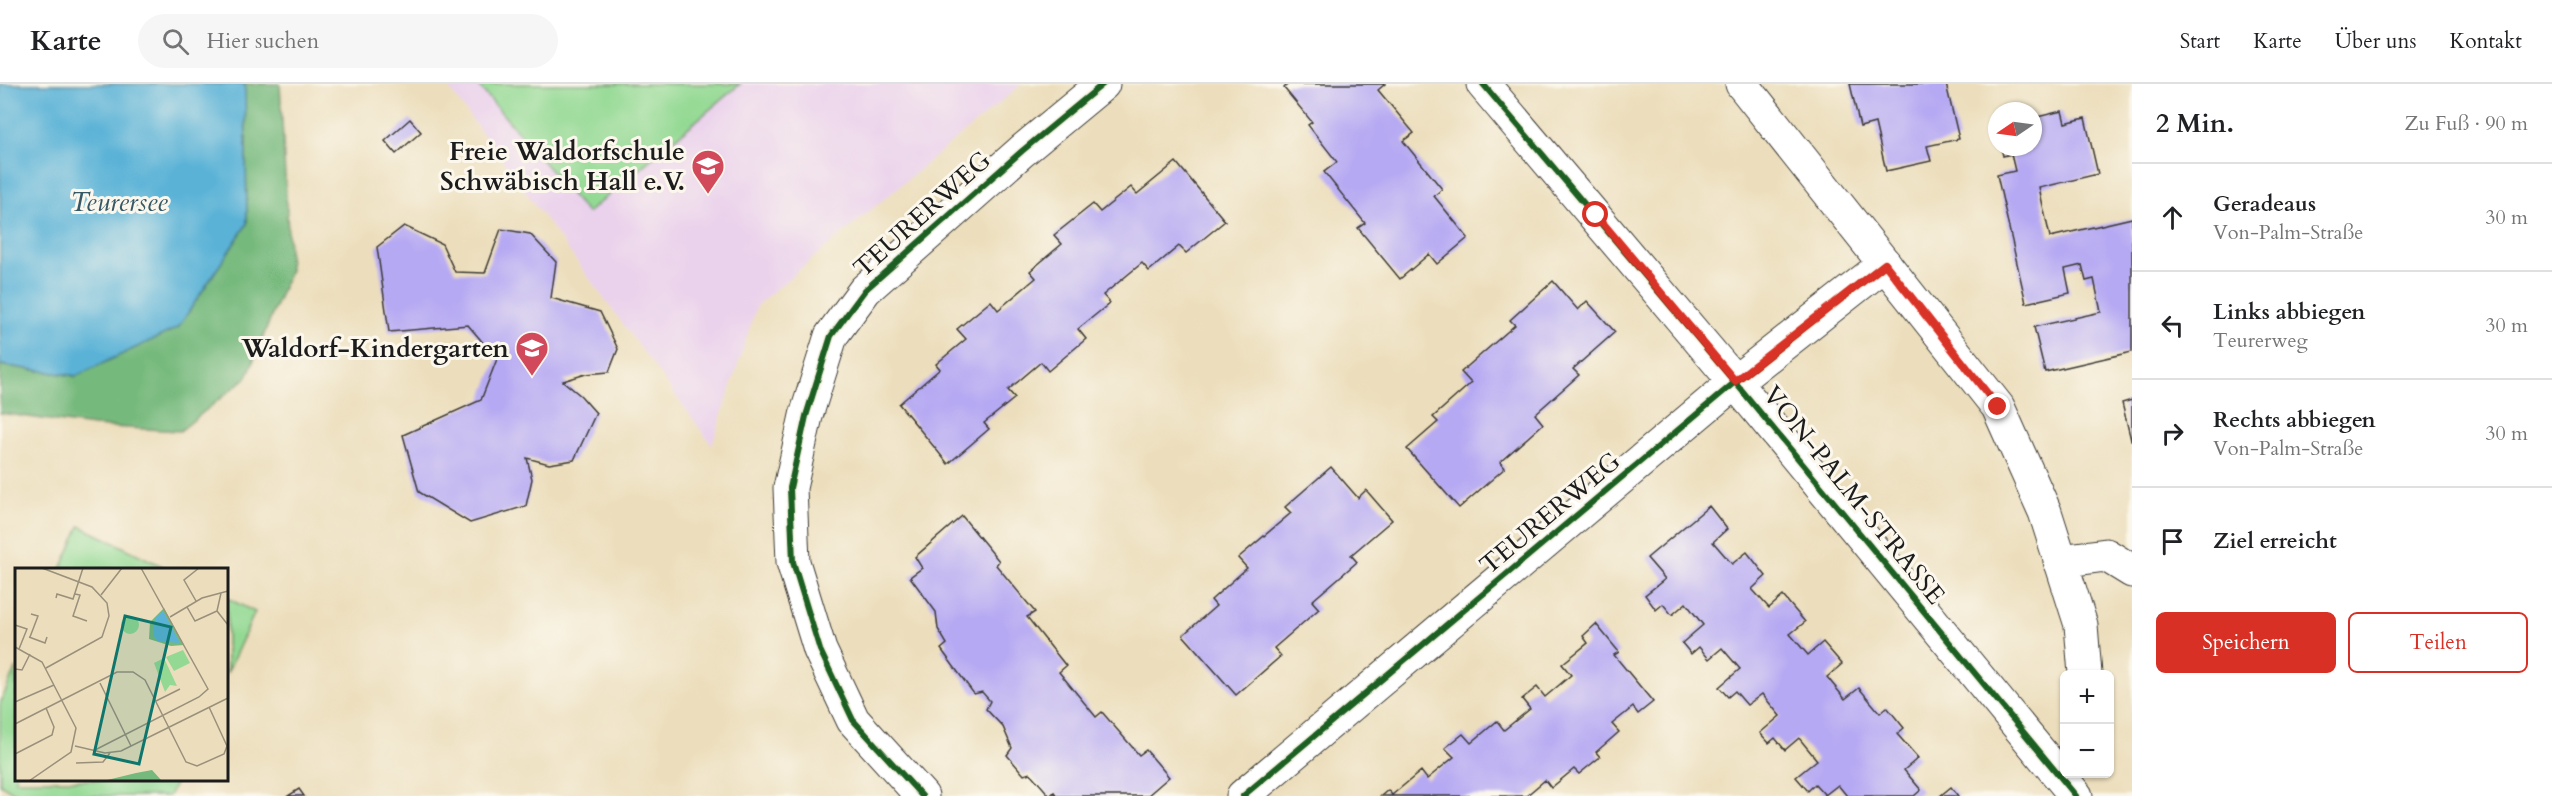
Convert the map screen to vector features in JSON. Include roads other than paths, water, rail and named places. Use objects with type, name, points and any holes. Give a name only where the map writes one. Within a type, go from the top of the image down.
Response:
[{"type":"street","name":"TEURERWEG","points":[[922,796],[853,720],[820,650],[800,585],[793,562],[790,488],[806,416],[831,336],[865,290],[1022,151],[1103,84]]},
{"type":"street","name":"VON-PALM-STRASSE","points":[[1483,84],[1735,381],[2076,796]]},
{"type":"street","points":[[1742,84],[1998,407],[2045,512],[2081,625],[2085,670]]},
{"type":"street","name":"TEURERWEG","points":[[1244,796],[1735,381],[1885,264]]},
{"type":"street","points":[[2061,561],[2106,555],[2132,571]]},
{"type":"street","points":[[2088,778],[2088,796]]},
{"type":"water","name":"Teurersee","points":[[0,84],[245,84],[247,224],[178,328],[76,376],[0,365]]},
{"type":"place","name":"Freie Waldorfschule Schwäbisch Hall e.V.","points":[[708,195]]},
{"type":"place","name":"Waldorf-Kindergarten","points":[[532,377]]}]
